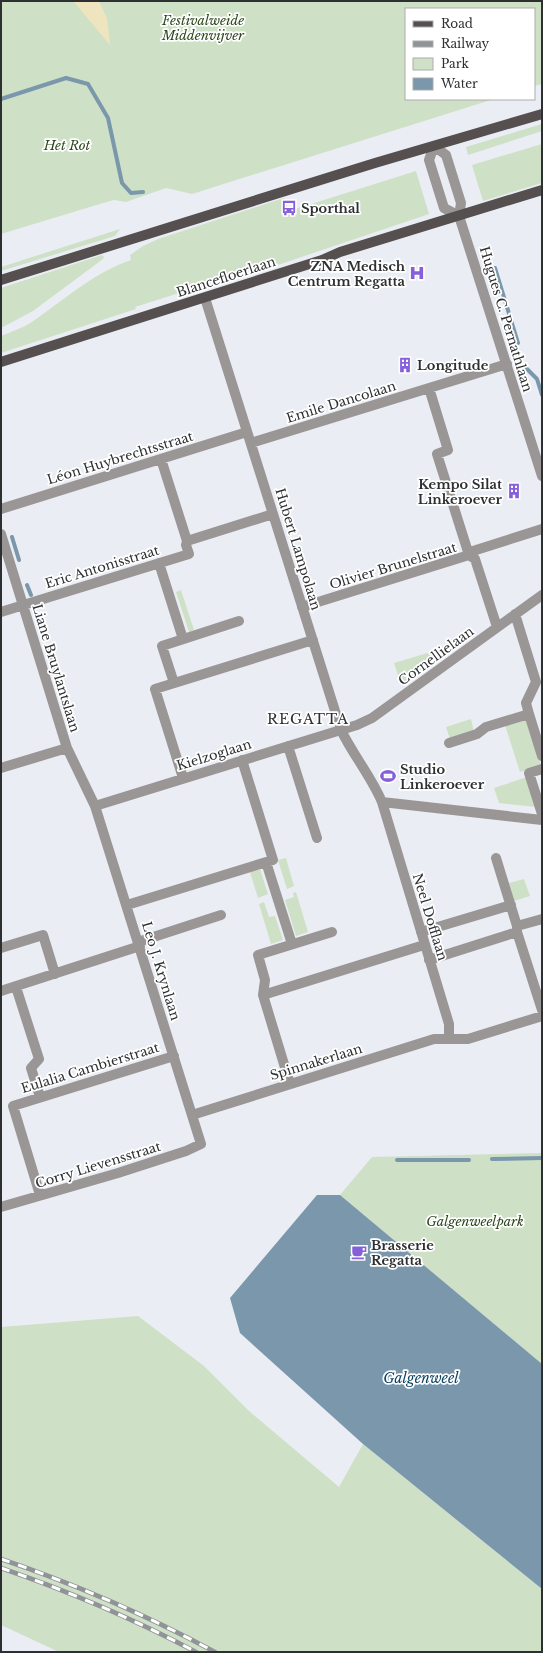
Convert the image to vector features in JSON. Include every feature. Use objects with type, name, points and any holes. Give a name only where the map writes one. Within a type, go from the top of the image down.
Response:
[{"type":"main road","points":[[1,280],[375,163],[542,114]]},
{"type":"main road","name":"Blancefloerlaan","points":[[1,362],[205,298],[322,260],[340,252],[542,190]]},
{"type":"street","points":[[434,146],[446,154],[461,203],[459,216],[444,208],[429,160],[434,146]]},
{"type":"street","name":"Hugues C. Pernathlaan","points":[[459,216],[542,476]]},
{"type":"street","name":"Hubert Lampolaan","points":[[205,298],[341,730],[347,744],[375,786],[382,802]]},
{"type":"street","name":"Emile Dancolaan","points":[[251,443],[507,364]]},
{"type":"street","points":[[429,388],[448,450],[436,454],[469,555],[475,559],[497,627]]},
{"type":"street","name":"Léon Huybrechtsstraat","points":[[1,509],[248,432]]},
{"type":"street","points":[[161,459],[187,541],[274,514]]},
{"type":"street","name":"Olivier Brunelstraat","points":[[302,607],[469,555],[473,551],[542,529]]},
{"type":"street","name":"Liane Bruylantslaan","points":[[1,534],[67,748],[95,806]]},
{"type":"street","name":"Eric Antonisstraat","points":[[1,612],[189,554],[186,545],[187,541]]},
{"type":"street","points":[[159,563],[183,639]]},
{"type":"street","name":"Cornellielaan","points":[[341,730],[372,718],[542,595]]},
{"type":"street","points":[[515,614],[536,682],[526,703],[542,756]]},
{"type":"street","points":[[174,683],[162,646],[239,621]]},
{"type":"street","points":[[183,778],[155,689],[313,640]]},
{"type":"street","points":[[449,743],[477,734],[486,727],[528,712]]},
{"type":"street","name":"Kielzoglaan","points":[[95,806],[341,730]]},
{"type":"street","points":[[288,746],[317,838]]},
{"type":"street","points":[[1,768],[67,748]]},
{"type":"street","points":[[242,760],[270,850],[270,861],[292,944]]},
{"type":"street","points":[[542,769],[529,773],[542,814]]},
{"type":"street","points":[[382,802],[542,820]]},
{"type":"street","name":"Neel Dofflaan","points":[[382,802],[449,1024],[449,1039]]},
{"type":"street","name":"Leo J. Krynlaan","points":[[95,806],[201,1144]]},
{"type":"street","points":[[496,858],[508,905],[541,1007]]},
{"type":"street","points":[[127,905],[270,861]]},
{"type":"street","points":[[421,932],[508,905]]},
{"type":"street","points":[[1,991],[55,974],[221,915]]},
{"type":"street","points":[[429,960],[517,929],[542,918]]},
{"type":"street","points":[[290,1084],[263,995],[265,980],[258,954],[332,932]]},
{"type":"street","points":[[1,948],[43,935],[55,974]]},
{"type":"street","points":[[263,995],[424,945]]},
{"type":"street","points":[[16,987],[38,1059],[31,1068],[40,1097]]},
{"type":"street","name":"Spinnakerlaan","points":[[192,1115],[434,1039],[468,1040],[542,1016]]},
{"type":"street","name":"Eulalia Cambierstraat","points":[[40,1195],[13,1106],[174,1056]]},
{"type":"street","name":"Corry Lievensstraat","points":[[1,1207],[186,1151],[201,1144]]},
{"type":"green space","points":[[1,1],[542,1],[542,84],[535,86],[535,8],[405,8],[405,100],[491,100],[192,194],[166,188],[126,202],[114,200],[1,234]]},
{"type":"green space","points":[[542,124],[542,131],[468,155],[466,147]]},
{"type":"green space","points":[[542,144],[542,183],[483,201],[472,165]]},
{"type":"green space","points":[[416,171],[429,214],[266,269],[264,266],[135,307],[136,309],[1,353],[1,336],[32,322],[91,280],[117,265],[131,260],[130,255],[143,246],[158,239],[284,198],[289,211]]},
{"type":"green space","points":[[120,229],[115,236],[1,271],[1,267]]},
{"type":"green space","points":[[102,255],[104,257],[103,259],[33,311],[1,328],[1,288]]},
{"type":"green space","points":[[181,590],[194,630],[189,632],[176,592]]},
{"type":"green space","points":[[441,649],[443,655],[401,685],[394,663]]},
{"type":"green space","points":[[471,719],[474,732],[450,739],[446,727]]},
{"type":"green space","points":[[526,719],[541,765],[520,772],[505,725]]},
{"type":"green space","points":[[527,777],[536,807],[499,803],[494,788]]},
{"type":"green space","points":[[286,858],[294,886],[287,889],[278,860]]},
{"type":"green space","points":[[259,866],[268,894],[258,898],[249,869]]},
{"type":"green space","points":[[524,879],[530,896],[514,901],[509,883]]},
{"type":"green space","points":[[296,892],[308,932],[296,936],[285,900],[294,897],[293,893]]},
{"type":"green space","points":[[264,902],[269,917],[275,916],[283,940],[271,944],[259,904]]},
{"type":"green space","name":"Galgenweelpark","points":[[542,1153],[542,1364],[340,1195],[372,1157]]},
{"type":"green space","points":[[138,1316],[204,1366],[249,1411],[339,1487],[363,1444],[542,1589],[542,1652],[59,1652],[1,1625],[1,1327]]},
{"type":"sand","points":[[73,1],[99,1],[107,18],[110,45]]},
{"type":"water","name":"Galgenweel","points":[[317,1195],[340,1195],[542,1364],[542,1589],[363,1444],[240,1333],[230,1298]]},
{"type":"waterway","points":[[1,99],[66,78],[88,84],[108,118],[122,183],[131,193],[143,192]]},
{"type":"waterway","points":[[495,268],[518,343]]},
{"type":"waterway","points":[[526,368],[537,379],[542,395]]},
{"type":"waterway","points":[[12,537],[19,560]]},
{"type":"waterway","points":[[27,585],[31,595]]},
{"type":"waterway","points":[[48,650],[69,720]]},
{"type":"waterway","points":[[492,1159],[542,1158]]},
{"type":"waterway","points":[[397,1160],[469,1160]]},
{"type":"railway","points":[[1,1559],[110,1601],[163,1625],[215,1652]]},
{"type":"railway","points":[[1,1568],[100,1606],[149,1628],[196,1652]]},
{"type":"place","name":"Sporthal","points":[[289,208]]},
{"type":"place","name":"ZNA Medisch Centrum Regatta","points":[[417,273]]},
{"type":"place","name":"Longitude","points":[[405,365]]},
{"type":"place","name":"Kempo Silat Linkeroever","points":[[514,491]]},
{"type":"place","name":"Studio Linkeroever","points":[[388,776]]},
{"type":"place","name":"Brasserie Regatta","points":[[359,1252]]},
{"type":"district","name":"REGATTA","points":[[308,719]]},
{"type":"park label","name":"Festivalweide Middenvijver","points":[[203,28]]},
{"type":"park label","name":"Het Rot","points":[[67,145]]}]
